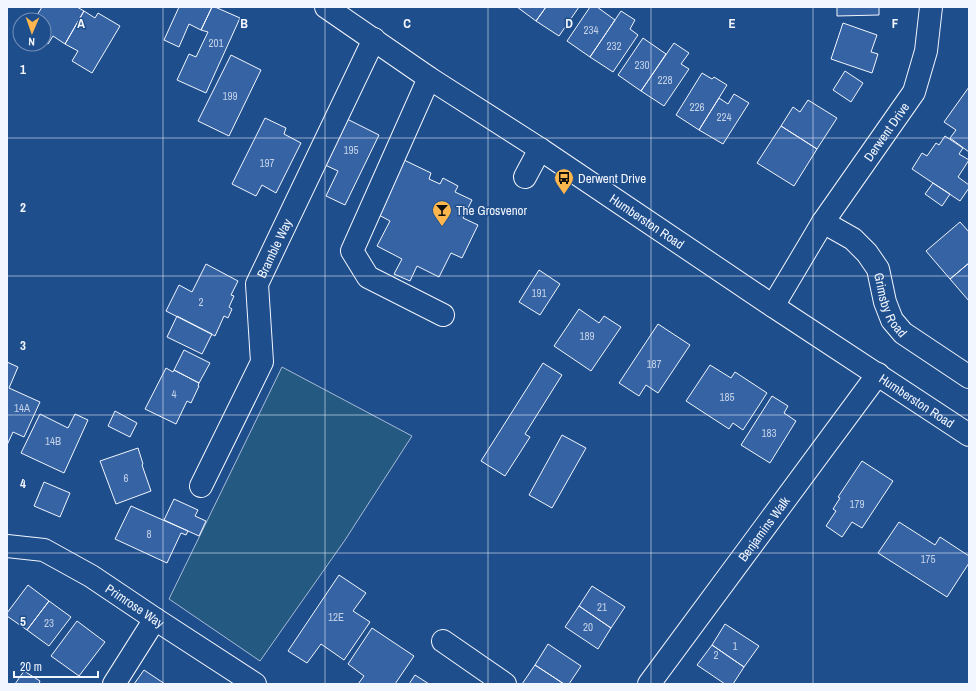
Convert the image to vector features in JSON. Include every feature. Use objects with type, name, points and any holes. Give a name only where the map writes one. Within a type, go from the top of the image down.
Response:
[{"type":"street","name":"Humberston Road","points":[[326,7],[429,78],[540,149],[773,306],[969,435]]},
{"type":"street","name":"Derwent Drive","points":[[773,306],[824,222],[914,92],[926,51],[931,7]]},
{"type":"street","name":"Bramble Way","points":[[201,486],[262,362],[257,284],[374,39]]},
{"type":"street","points":[[429,78],[352,251],[368,278],[443,315]]},
{"type":"street","points":[[525,177],[540,149]]},
{"type":"street","name":"Grimsby Road","points":[[824,222],[853,239],[868,253],[878,269],[885,302],[892,320],[903,333],[969,377]]},
{"type":"street","name":"Benjamins Walk","points":[[649,684],[878,374]]},
{"type":"street","name":"Primrose Way","points":[[7,546],[44,550],[91,576],[255,684]]},
{"type":"street","points":[[114,684],[155,619]]},
{"type":"street","points":[[443,641],[505,684]]},
{"type":"shaded area","points":[[282,367],[412,436],[345,540],[260,661],[169,599]]},
{"type":"building","points":[[42,7],[77,7],[84,11],[65,44],[53,36],[52,38],[52,12],[39,12]]},
{"type":"building","points":[[179,7],[212,7],[201,30],[189,24],[179,47],[164,40]]},
{"type":"building","points":[[212,7],[240,18],[206,93],[177,80],[189,54],[196,57],[208,32],[201,30]]},
{"type":"building","points":[[517,7],[546,7],[536,21]]},
{"type":"building","points":[[546,7],[579,7],[559,36],[536,21]]},
{"type":"building","points":[[590,7],[597,7],[615,20],[590,57],[567,41]]},
{"type":"building","points":[[837,7],[879,7],[879,15],[837,16]]},
{"type":"building","points":[[84,11],[95,18],[98,13],[120,26],[92,73],[72,61],[78,51],[65,44]]},
{"type":"building","points":[[621,11],[635,20],[630,29],[638,35],[613,72],[590,57]]},
{"type":"building","points":[[843,23],[877,35],[871,52],[878,54],[872,73],[831,59]]},
{"type":"building","points":[[643,38],[666,54],[641,91],[618,75]]},
{"type":"building","points":[[674,43],[689,53],[681,64],[689,69],[664,106],[641,91]]},
{"type":"building","points":[[231,55],[261,70],[229,136],[198,121]]},
{"type":"building","points":[[845,71],[863,83],[851,102],[833,90]]},
{"type":"building","points":[[702,73],[712,79],[714,77],[727,85],[699,130],[676,115]]},
{"type":"building","points":[[969,87],[969,152],[950,138],[956,130],[944,122]]},
{"type":"building","points":[[734,94],[749,103],[723,144],[699,130],[719,98],[728,104]]},
{"type":"building","points":[[808,100],[837,118],[817,149],[781,126],[793,107],[800,112]]},
{"type":"building","points":[[265,118],[286,128],[284,134],[301,143],[276,193],[262,185],[256,196],[232,184]]},
{"type":"building","points":[[345,118],[379,135],[345,205],[326,196],[338,171],[323,164]]},
{"type":"building","points":[[781,126],[817,149],[794,186],[757,163]]},
{"type":"building","points":[[945,136],[963,148],[959,154],[969,160],[958,177],[969,185],[969,188],[960,201],[912,169],[922,153],[927,156],[936,143],[939,145]]},
{"type":"building","points":[[404,160],[431,173],[429,179],[440,184],[443,178],[458,186],[455,192],[472,200],[463,218],[478,225],[462,258],[451,253],[439,277],[417,266],[410,281],[394,274],[402,259],[377,246],[390,221],[377,214]]},
{"type":"building","points":[[933,183],[950,194],[942,206],[925,194]]},
{"type":"building","points":[[960,222],[969,232],[969,263],[950,279],[926,251]]},
{"type":"building","points":[[969,263],[969,301],[950,279]]},
{"type":"building","points":[[206,264],[238,281],[231,295],[234,296],[229,307],[232,309],[228,318],[224,316],[215,336],[166,311],[179,285],[192,292]]},
{"type":"building","points":[[539,270],[560,284],[540,315],[519,302]]},
{"type":"building","points":[[579,309],[599,323],[604,316],[621,327],[591,371],[554,346]]},
{"type":"building","points":[[177,316],[212,334],[202,354],[167,337]]},
{"type":"building","points":[[658,324],[690,345],[658,393],[646,385],[639,396],[619,383]]},
{"type":"building","points":[[184,350],[210,363],[199,383],[174,370]]},
{"type":"building","points":[[7,362],[18,367],[9,388],[40,402],[24,437],[13,432],[7,445]]},
{"type":"building","points":[[543,363],[562,375],[525,434],[530,437],[505,476],[481,461]]},
{"type":"building","points":[[710,365],[731,378],[735,372],[767,393],[743,430],[733,423],[729,429],[686,401]]},
{"type":"building","points":[[166,368],[173,372],[174,370],[199,383],[191,403],[187,401],[176,424],[145,409]]},
{"type":"building","points":[[772,396],[788,406],[784,413],[796,421],[770,463],[741,445]]},
{"type":"building","points":[[115,411],[137,423],[130,437],[108,426]]},
{"type":"building","points":[[40,414],[68,428],[75,414],[88,420],[64,473],[21,453]]},
{"type":"building","points":[[562,435],[586,448],[552,508],[529,495]]},
{"type":"building","points":[[138,448],[151,491],[116,504],[100,461]]},
{"type":"building","points":[[862,461],[893,481],[862,528],[852,522],[842,537],[826,526],[836,511],[833,509],[840,498],[838,497]]},
{"type":"building","points":[[44,482],[70,493],[60,517],[34,506]]},
{"type":"building","points":[[174,499],[198,510],[195,516],[206,521],[199,536],[164,520]]},
{"type":"building","points":[[131,506],[188,531],[186,535],[181,533],[167,563],[115,539]]},
{"type":"building","points":[[899,522],[935,545],[940,537],[969,556],[969,563],[947,597],[878,553]]},
{"type":"building","points":[[339,575],[366,593],[353,611],[370,622],[344,660],[321,644],[307,663],[288,651]]},
{"type":"building","points":[[28,585],[49,601],[27,630],[7,616],[7,613]]},
{"type":"building","points":[[592,586],[625,607],[611,628],[579,606]]},
{"type":"building","points":[[49,601],[71,617],[49,646],[27,630]]},
{"type":"building","points":[[579,606],[611,628],[598,649],[565,627]]},
{"type":"building","points":[[77,621],[105,642],[79,676],[51,656]]},
{"type":"building","points":[[725,624],[759,646],[744,667],[712,645]]},
{"type":"building","points":[[372,628],[414,656],[395,684],[358,684],[364,676],[348,664]]},
{"type":"building","points":[[548,644],[581,666],[569,684],[564,684],[535,665]]},
{"type":"building","points":[[712,645],[744,667],[733,684],[725,684],[697,665]]},
{"type":"building","points":[[535,665],[564,684],[522,684]]},
{"type":"building","points":[[144,670],[165,684],[134,684]]},
{"type":"building","points":[[24,671],[40,681],[39,684],[15,684]]},
{"type":"building","points":[[415,675],[429,684],[409,684]]},
{"type":"place","name":"Derwent Drive","points":[[564,195]]},
{"type":"place","name":"The Grosvenor","points":[[442,227]]}]
